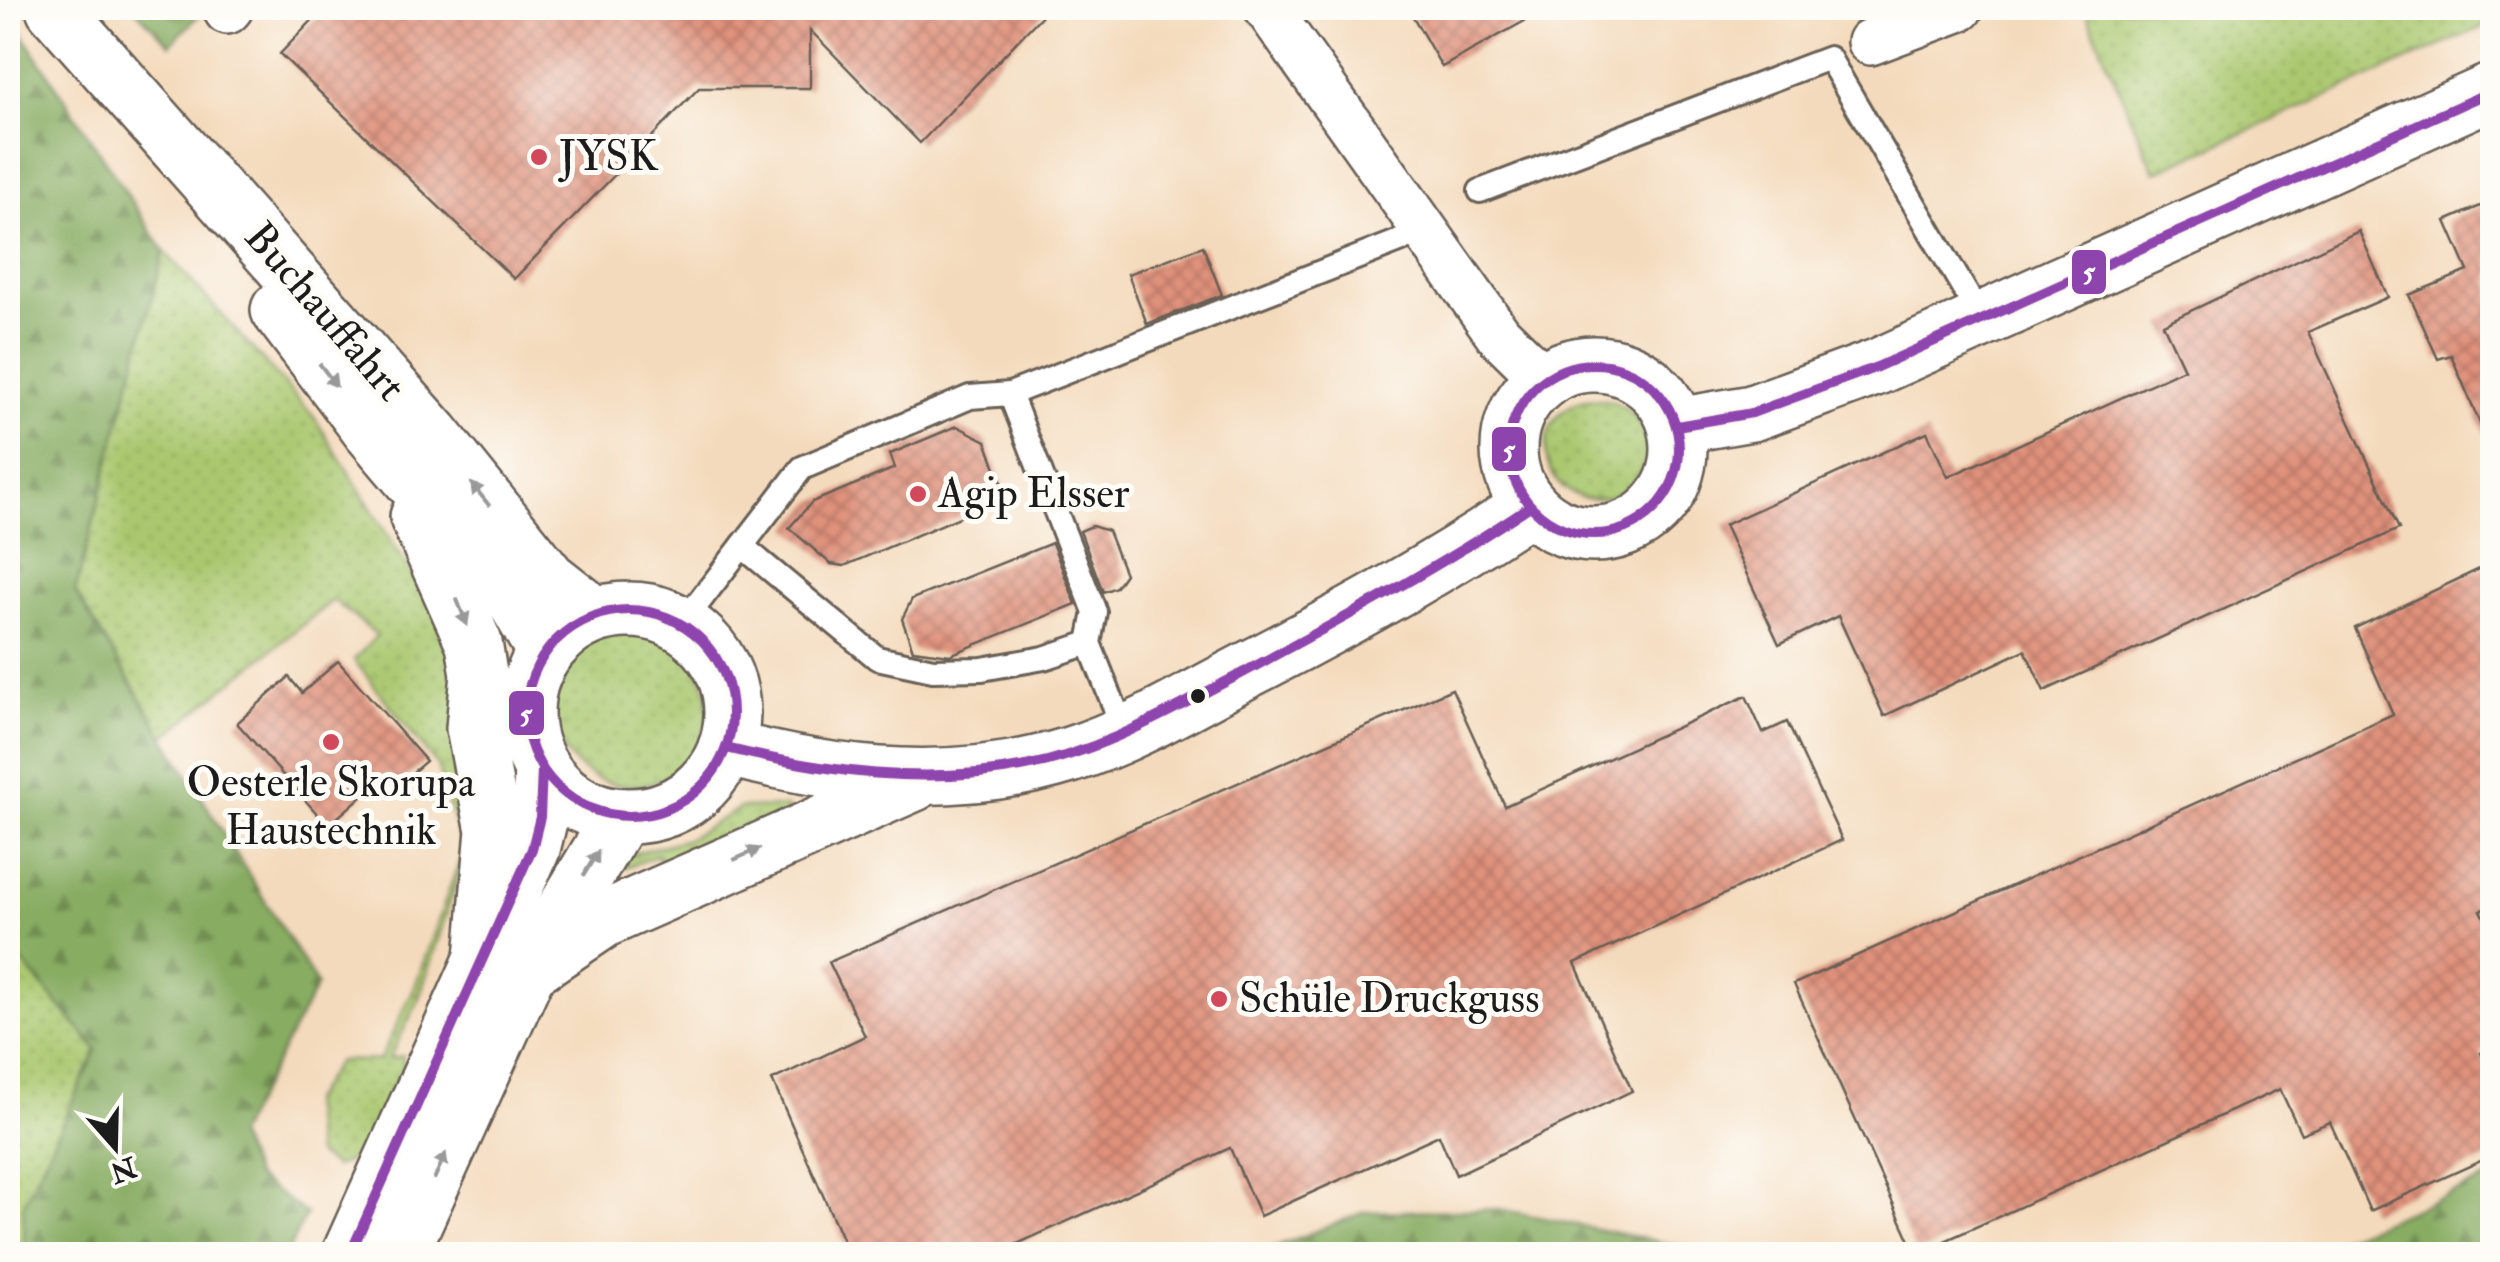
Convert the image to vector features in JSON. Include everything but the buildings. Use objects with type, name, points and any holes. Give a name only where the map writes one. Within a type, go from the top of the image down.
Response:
[{"type":"main road","points":[[54,8],[170,150],[370,431],[517,604],[545,652]]},
{"type":"main road","points":[[1677,426],[1752,413],[1877,368],[2492,91]]},
{"type":"main road","name":"Buchauffahrt","points":[[170,150],[432,435],[549,579],[595,615]]},
{"type":"main road","points":[[1582,366],[1622,368],[1647,381],[1665,402],[1677,426],[1676,472],[1668,492],[1635,524],[1590,534],[1547,521],[1530,506],[1515,482],[1508,454],[1512,426],[1524,400],[1544,380],[1582,366]]},
{"type":"main road","points":[[370,431],[424,528],[474,643],[479,674],[474,728],[494,830],[505,965]]},
{"type":"main road","points":[[726,748],[825,770],[928,778],[1055,758],[1125,733],[1386,596],[1530,506]]},
{"type":"main road","points":[[625,610],[655,613],[682,624],[704,642],[720,665],[730,692],[732,720],[726,748],[710,777],[685,800],[654,813],[621,816],[576,802],[542,770],[529,741],[525,710],[531,680],[545,652],[559,636],[595,615],[625,610]]},
{"type":"main road","points":[[400,1254],[505,965],[540,816],[542,770]]},
{"type":"main road","points":[[505,965],[928,778]]},
{"type":"main road","points":[[350,1254],[505,965],[621,816]]},
{"type":"street","points":[[1267,8],[1499,335],[1544,380]]},
{"type":"street","points":[[1870,42],[1960,8]]},
{"type":"lane","points":[[1480,191],[1829,58],[1982,320]]},
{"type":"lane","points":[[682,624],[802,468],[970,397],[1010,394],[1425,231]]},
{"type":"lane","points":[[1010,394],[1096,612],[1089,644],[1125,733]]},
{"type":"lane","points":[[742,546],[877,658],[933,670],[982,668],[1044,658],[1089,644]]},
{"type":"green space","points":[[134,8],[206,8],[170,45]]},
{"type":"green space","points":[[2084,8],[2492,8],[2492,23],[2155,172]]},
{"type":"green space","points":[[8,12],[164,251],[75,592],[317,985],[237,1135],[255,1177],[306,1214],[287,1254],[25,1254],[23,1205],[97,1050],[8,945]]},
{"type":"green space","points":[[164,251],[314,417],[443,624],[459,677],[470,841],[418,1001],[389,1059],[403,1056],[402,1097],[393,1126],[372,1147],[335,1167],[316,1154],[310,1102],[338,1061],[380,1060],[416,984],[463,851],[437,765],[354,660],[377,635],[333,600],[164,737],[75,592]]},
{"type":"green space","points":[[1596,399],[1615,403],[1632,413],[1642,430],[1646,449],[1642,468],[1632,485],[1615,495],[1596,499],[1577,495],[1560,485],[1550,468],[1546,449],[1550,430],[1560,413],[1577,403]]},
{"type":"green space","points":[[630,630],[660,636],[685,653],[702,678],[708,708],[702,738],[685,763],[660,780],[630,786],[600,780],[575,763],[558,738],[552,708],[558,678],[575,653],[600,636]]},
{"type":"green space","points":[[787,807],[790,817],[665,873],[658,855],[597,878],[628,855],[687,839],[740,808]]},
{"type":"green space","points":[[8,945],[97,1050],[24,1204],[25,1254],[8,1254]]},
{"type":"green space","points":[[2492,1177],[2492,1254],[2302,1254]]},
{"type":"green space","points":[[1500,1209],[1718,1254],[1257,1254],[1365,1212]]},
{"type":"transit line","name":"5","points":[[1677,426],[1752,413],[1877,367],[2492,91]]},
{"type":"transit line","name":"5","points":[[1594,364],[1626,371],[1654,389],[1672,417],[1679,449],[1672,481],[1654,509],[1626,527],[1594,534],[1562,527],[1534,509],[1516,481],[1509,449],[1516,417],[1534,389],[1562,371],[1594,364]]},
{"type":"transit line","name":"5","points":[[726,748],[838,770],[913,775],[988,772],[1081,751],[1134,729],[1347,616],[1530,506]]},
{"type":"transit line","name":"5","points":[[629,610],[668,618],[702,640],[724,674],[732,713],[724,752],[702,786],[668,808],[629,816],[590,808],[556,786],[534,752],[526,713],[534,674],[556,640],[590,618],[629,610]]},
{"type":"transit line","name":"5","points":[[350,1254],[532,849],[540,817],[542,769]]},
{"type":"place","name":"JYSK","points":[[539,157]]},
{"type":"place","name":"Agip Elsser","points":[[918,494]]},
{"type":"place","name":"Oesterle Skorupa Haustechnik","points":[[331,742]]},
{"type":"place","name":"Schüle Druckguss","points":[[1219,999]]}]
